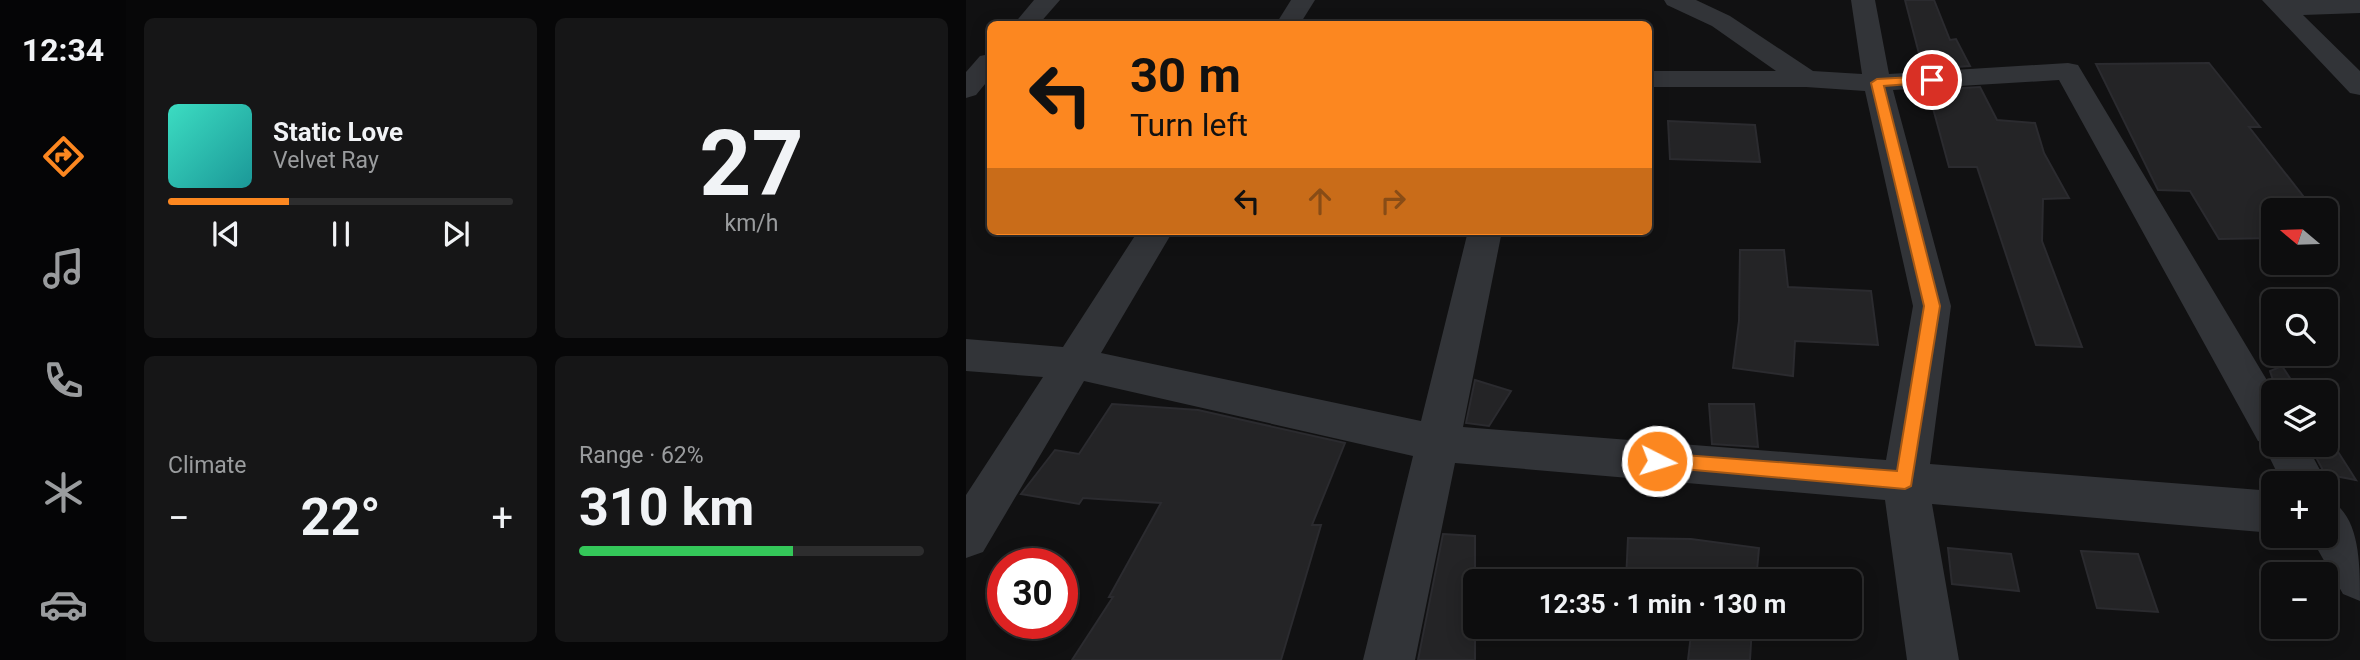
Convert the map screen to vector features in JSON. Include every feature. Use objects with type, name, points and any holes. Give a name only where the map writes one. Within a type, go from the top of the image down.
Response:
[{"type":"street","points":[[1029,21],[1048,0]]},
{"type":"street","points":[[1290,21],[1303,0]]},
{"type":"street","points":[[1676,0],[1721,21],[1806,79]]},
{"type":"street","points":[[1863,0],[1877,83],[1932,306],[1905,480],[1933,660]]},
{"type":"street","points":[[2278,4],[2360,6]]},
{"type":"street","points":[[2278,4],[2360,87]]},
{"type":"street","points":[[966,89],[987,65]]},
{"type":"street","points":[[1652,79],[1806,79],[1877,83],[2068,71],[2261,407]]},
{"type":"street","points":[[966,536],[1153,235]]},
{"type":"street","points":[[1389,660],[1484,235]]},
{"type":"street","points":[[966,355],[1072,363],[1436,443],[2261,511]]},
{"type":"street","points":[[2338,518],[2360,519]]},
{"type":"street","points":[[2338,538],[2360,577]]},
{"type":"building","points":[[1905,0],[1934,0],[1950,40],[1956,39],[1970,66],[1923,69]]},
{"type":"building","points":[[2209,63],[2260,127],[2249,127],[2305,198],[2261,198],[2261,238],[2219,239],[2190,191],[2158,190],[2096,64]]},
{"type":"building","points":[[1980,87],[1997,120],[2035,123],[2044,153],[2069,198],[2043,199],[2042,241],[2082,347],[2036,345],[1977,167],[1949,167],[1928,90]]},
{"type":"building","points":[[1668,121],[1755,125],[1760,162],[1670,159]]},
{"type":"building","points":[[1740,250],[1784,250],[1788,287],[1871,291],[1878,345],[1795,341],[1793,376],[1733,368],[1739,321]]},
{"type":"building","points":[[2282,366],[2291,380],[2273,380],[2270,371]]},
{"type":"building","points":[[1475,380],[1511,391],[1489,426],[1466,423]]},
{"type":"building","points":[[1112,404],[1198,410],[1345,443],[1312,525],[1321,525],[1281,660],[1072,660],[1113,597],[1109,597],[1161,503],[1083,498],[1079,504],[1021,494],[1055,450],[1079,454]]},
{"type":"building","points":[[1709,404],[1754,404],[1758,447],[1712,444]]},
{"type":"building","points":[[2338,452],[2356,480],[2338,477],[2338,471],[2323,471],[2316,457],[2338,457]]},
{"type":"building","points":[[1443,534],[1475,536],[1475,569],[1463,569],[1463,639],[1475,639],[1475,660],[1418,660]]},
{"type":"building","points":[[1628,538],[1691,539],[1759,548],[1757,569],[1627,569]]},
{"type":"building","points":[[1948,548],[2011,554],[2019,591],[1952,584]]},
{"type":"building","points":[[2081,551],[2138,554],[2158,612],[2097,608]]},
{"type":"building","points":[[1690,639],[1751,639],[1750,660],[1688,660]]},
{"type":"route","points":[[1657,461],[1905,480],[1932,306],[1877,83],[1932,80]]}]
